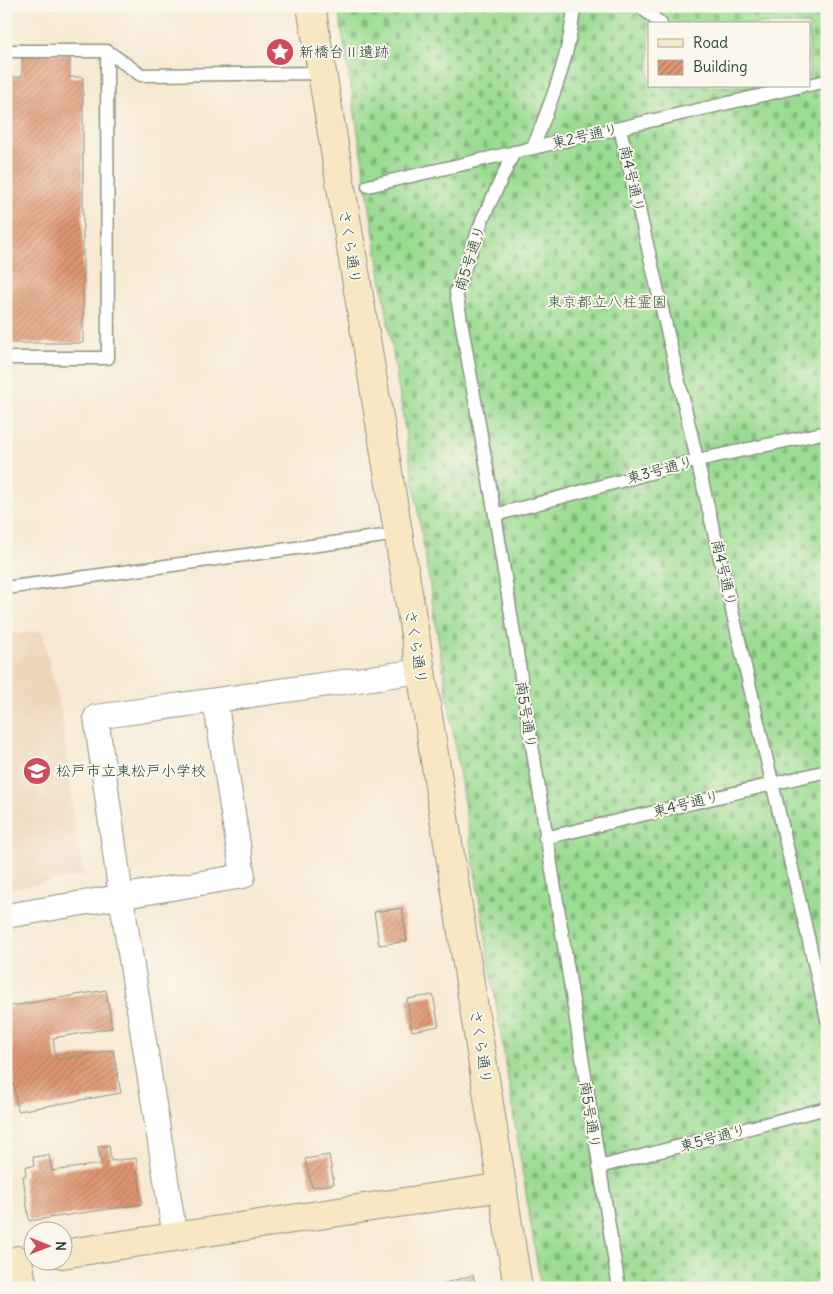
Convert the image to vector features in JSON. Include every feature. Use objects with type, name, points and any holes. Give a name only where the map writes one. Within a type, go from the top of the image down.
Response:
[{"type":"street","name":"さくら通り","points":[[310,6],[421,671],[518,1288]]},
{"type":"street","points":[[175,1237],[121,896],[96,717],[421,671]]},
{"type":"street","points":[[6,916],[243,876],[215,700]]},
{"type":"street","points":[[72,1252],[503,1187]]},
{"type":"street","points":[[19,1260],[23,1288]]},
{"type":"lane","points":[[533,148],[561,77],[572,34],[574,6]]},
{"type":"lane","points":[[640,6],[659,22]]},
{"type":"lane","points":[[6,51],[107,51],[142,75],[322,74]]},
{"type":"lane","points":[[6,358],[108,358],[107,51]]},
{"type":"lane","points":[[810,85],[827,80]]},
{"type":"lane","name":"東2号通り","points":[[368,186],[793,88]]},
{"type":"lane","name":"南4号通り","points":[[620,128],[827,1019]]},
{"type":"lane","name":"南5号通り","points":[[514,152],[483,218],[456,292],[495,515],[545,838],[619,1288]]},
{"type":"lane","name":"東3号通り","points":[[495,515],[698,460],[827,432]]},
{"type":"lane","points":[[6,588],[398,534]]},
{"type":"lane","name":"東4号通り","points":[[545,838],[827,771]]},
{"type":"lane","name":"東5号通り","points":[[599,1167],[827,1108]]},
{"type":"shaded area","name":"松戸市立東松戸小学校","points":[[42,631],[62,716],[75,826],[84,875],[6,890],[6,635]]},
{"type":"green space","name":"東京都立八柱霊園","points":[[338,6],[827,6],[827,1288],[541,1288]]},
{"type":"building","points":[[22,54],[70,54],[70,77],[83,77],[83,343],[6,343],[6,90],[7,77],[22,77]]},
{"type":"building","points":[[402,908],[407,941],[379,945],[374,912]]},
{"type":"building","points":[[106,990],[112,1028],[53,1038],[56,1060],[113,1050],[121,1093],[18,1111],[6,1039],[6,1007]]},
{"type":"building","points":[[433,995],[439,1026],[412,1031],[407,999]]},
{"type":"building","points":[[109,1145],[111,1161],[136,1158],[142,1204],[29,1221],[23,1176],[26,1176],[25,1167],[34,1166],[33,1157],[49,1155],[52,1171],[101,1164],[98,1146]]},
{"type":"building","points":[[329,1155],[334,1184],[312,1187],[305,1159]]},
{"type":"building","points":[[473,1275],[476,1288],[443,1288],[442,1284]]},
{"type":"place","name":"新橋台Ⅱ遺跡","points":[[280,52]]},
{"type":"place","name":"松戸市立東松戸小学校","points":[[37,771]]}]
